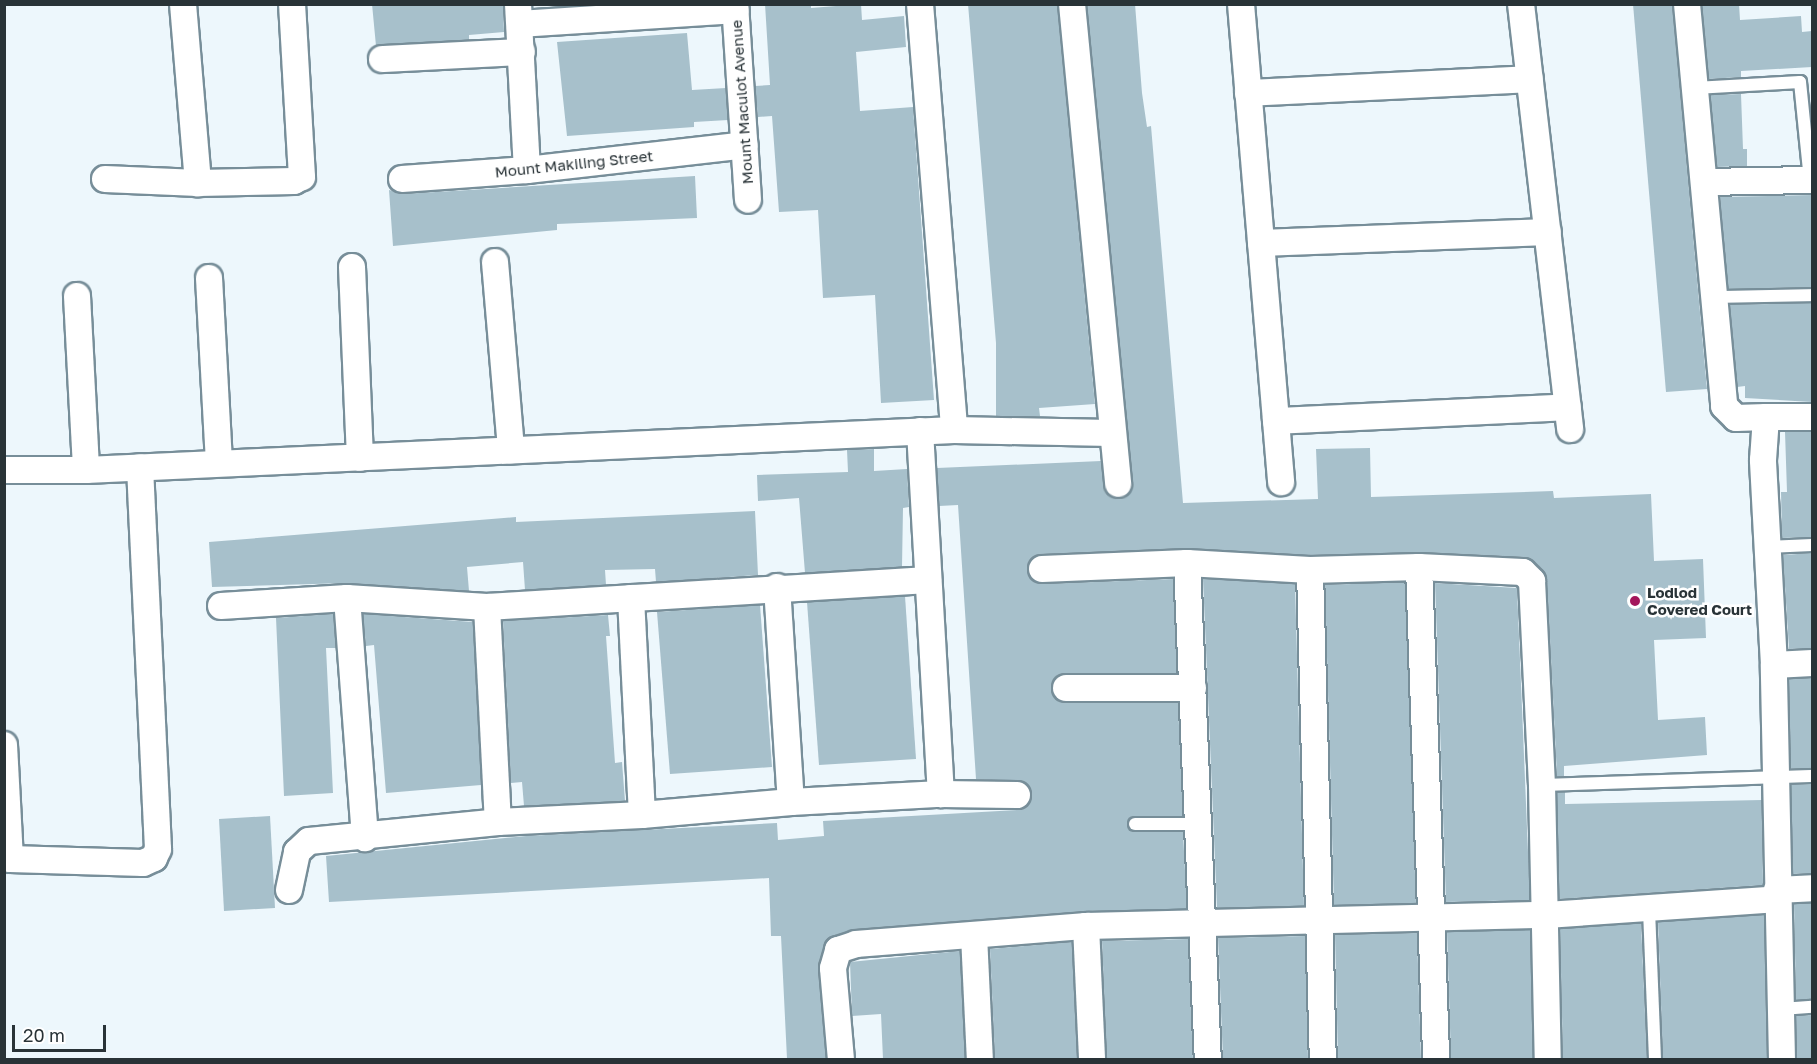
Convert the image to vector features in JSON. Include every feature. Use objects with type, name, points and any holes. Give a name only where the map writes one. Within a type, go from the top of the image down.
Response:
[{"type":"street","points":[[183,4],[198,183]]},
{"type":"street","points":[[105,179],[198,183],[294,182],[302,177],[292,4]]},
{"type":"street","points":[[920,4],[954,430]]},
{"type":"street","points":[[1072,4],[1111,432],[1118,484]]},
{"type":"street","points":[[1241,4],[1281,482]]},
{"type":"street","points":[[1276,421],[1569,418],[1521,4]]},
{"type":"street","points":[[1687,4],[1717,297],[1724,406],[1736,418],[1812,417]]},
{"type":"street","points":[[528,170],[519,14],[736,7]]},
{"type":"street","name":"Mount Maculot Avenue","points":[[736,7],[748,200]]},
{"type":"street","points":[[382,59],[522,52]]},
{"type":"street","points":[[1248,93],[1530,79]]},
{"type":"street","name":"Mount Makiling Street","points":[[402,179],[528,170],[745,145]]},
{"type":"street","points":[[1705,182],[1811,180]]},
{"type":"street","points":[[1261,243],[1548,232]]},
{"type":"street","points":[[495,262],[511,450]]},
{"type":"street","points":[[352,267],[360,458]]},
{"type":"street","points":[[209,278],[219,463]]},
{"type":"street","points":[[78,296],[86,470]]},
{"type":"street","points":[[1767,417],[1763,460],[1774,665],[1782,1059]]},
{"type":"street","points":[[920,431],[941,794]]},
{"type":"street","points":[[4,470],[86,470],[920,431],[1111,432]]},
{"type":"street","points":[[4,745],[7,859],[143,863],[154,858],[158,849],[140,467]]},
{"type":"street","points":[[1187,563],[1208,1059]]},
{"type":"street","points":[[1042,569],[1187,563],[1310,570],[1419,567],[1523,572],[1532,581],[1542,785],[1548,1059]]},
{"type":"street","points":[[1419,567],[1434,918],[1436,1059]]},
{"type":"street","points":[[1310,570],[1323,1059]]},
{"type":"street","points":[[221,606],[347,598],[487,607],[777,587],[928,580]]},
{"type":"street","points":[[777,587],[791,802]]},
{"type":"street","points":[[347,598],[365,838]]},
{"type":"street","points":[[631,598],[642,816]]},
{"type":"street","points":[[487,607],[498,822]]},
{"type":"street","points":[[1774,665],[1812,663]]},
{"type":"street","points":[[1066,688],[1193,688]]},
{"type":"street","points":[[289,890],[301,845],[498,822],[642,816],[791,802],[941,794],[1017,795]]},
{"type":"street","points":[[841,1059],[833,968],[838,950],[856,944],[1086,926],[1546,915],[1649,910],[1812,888]]},
{"type":"street","points":[[1086,926],[1092,1059]]},
{"type":"street","points":[[974,935],[980,1059]]},
{"type":"lane","points":[[1695,88],[1800,82],[1811,180]]},
{"type":"lane","points":[[1717,297],[1812,295]]},
{"type":"lane","points":[[1767,547],[1812,544]]},
{"type":"lane","points":[[1542,785],[1812,776]]},
{"type":"lane","points":[[1135,824],[1199,824]]},
{"type":"lane","points":[[1649,910],[1655,1059]]},
{"type":"lane","points":[[1780,1009],[1812,1007]]},
{"type":"building","points":[[372,4],[503,4],[504,32],[469,35],[469,40],[376,46]]},
{"type":"building","points":[[765,4],[811,4],[811,8],[861,4],[862,20],[904,16],[906,47],[856,52],[860,111],[913,107],[934,400],[881,403],[875,295],[823,298],[818,210],[779,212],[772,116],[758,117],[755,86],[770,85]]},
{"type":"building","points":[[968,4],[1057,4],[1095,404],[1039,408],[1040,416],[996,416],[996,343]]},
{"type":"building","points":[[1087,4],[1135,4],[1142,93],[1147,127],[1151,126],[1183,503],[1318,499],[1316,449],[1370,448],[1371,497],[1553,491],[1554,498],[1651,494],[1654,561],[1703,559],[1706,638],[1654,640],[1658,720],[1705,717],[1707,755],[1564,766],[1564,776],[1557,776],[1547,580],[1543,570],[1525,557],[1419,552],[1310,555],[1186,548],[1041,554],[1034,557],[1027,569],[1030,577],[1042,584],[1173,579],[1177,673],[1066,673],[1053,680],[1051,689],[1058,701],[1066,703],[1178,703],[1183,816],[1134,816],[1127,825],[1134,832],[1183,832],[1187,909],[1085,911],[855,929],[833,936],[824,945],[818,969],[826,1059],[787,1059],[781,936],[771,936],[769,878],[329,902],[326,856],[526,836],[777,823],[778,840],[824,836],[823,821],[1017,810],[1030,803],[1030,788],[1024,782],[976,779],[958,505],[939,506],[937,468],[1101,461],[1106,493],[1120,499],[1132,490]]},
{"type":"building","points":[[1633,4],[1672,4],[1707,389],[1666,392]]},
{"type":"building","points":[[1702,4],[1739,4],[1740,20],[1801,16],[1802,32],[1812,31],[1812,67],[1741,71],[1741,77],[1709,79]]},
{"type":"building","points":[[687,33],[692,90],[726,88],[728,120],[694,122],[694,127],[567,136],[557,42]]},
{"type":"building","points":[[1741,94],[1743,149],[1747,149],[1747,166],[1717,167],[1710,95]]},
{"type":"building","points":[[695,176],[697,218],[557,224],[557,230],[393,246],[389,190],[403,194]]},
{"type":"building","points":[[1812,195],[1812,287],[1728,289],[1720,197]]},
{"type":"building","points":[[1812,303],[1812,402],[1745,398],[1745,386],[1737,387],[1730,305]]},
{"type":"building","points":[[1785,432],[1812,432],[1812,537],[1782,538],[1781,492],[1787,492]]},
{"type":"building","points":[[874,449],[874,471],[907,469],[909,507],[903,508],[902,567],[805,573],[799,498],[758,501],[757,475],[848,472],[847,450]]},
{"type":"building","points":[[755,511],[758,575],[656,582],[655,569],[605,570],[606,585],[525,590],[523,562],[467,567],[469,591],[348,583],[212,587],[209,542],[516,517],[516,522]]},
{"type":"building","points":[[1812,553],[1812,648],[1789,649],[1783,555]]},
{"type":"building","points":[[1203,579],[1295,584],[1304,906],[1217,908]]},
{"type":"building","points":[[1405,582],[1416,903],[1334,905],[1325,585]]},
{"type":"building","points":[[1435,583],[1517,588],[1530,900],[1446,902]]},
{"type":"building","points":[[905,596],[916,759],[819,765],[807,602]]},
{"type":"building","points":[[760,605],[772,767],[670,774],[657,612]]},
{"type":"building","points":[[333,614],[336,648],[326,648],[333,793],[284,796],[276,618]]},
{"type":"building","points":[[363,614],[473,622],[481,785],[386,793],[374,645],[366,646]]},
{"type":"building","points":[[608,615],[610,636],[606,636],[615,763],[622,762],[625,801],[524,806],[522,782],[511,783],[503,621]]},
{"type":"building","points":[[1812,678],[1812,768],[1791,768],[1789,679]]},
{"type":"building","points":[[1812,784],[1812,873],[1793,874],[1791,785]]},
{"type":"building","points":[[1565,792],[1565,804],[1762,800],[1763,885],[1559,899],[1557,793]]},
{"type":"building","points":[[270,816],[275,908],[224,911],[219,819]]},
{"type":"building","points":[[1812,903],[1812,999],[1796,1000],[1794,904]]},
{"type":"building","points":[[1764,915],[1767,1059],[1663,1059],[1658,922]]},
{"type":"building","points":[[1641,923],[1647,1059],[1563,1059],[1560,929]]},
{"type":"building","points":[[1530,930],[1533,1059],[1451,1059],[1447,932]]},
{"type":"building","points":[[1417,933],[1421,1059],[1338,1059],[1335,935]]},
{"type":"building","points":[[1305,936],[1308,1059],[1223,1059],[1218,938]]},
{"type":"building","points":[[1188,939],[1193,1059],[1107,1059],[1102,941]]},
{"type":"building","points":[[1072,942],[1077,1059],[995,1059],[990,949]]},
{"type":"building","points":[[960,951],[965,1059],[883,1059],[881,1014],[852,1016],[850,962]]},
{"type":"building","points":[[1812,1015],[1812,1059],[1797,1059],[1796,1016]]},
{"type":"place","name":"Lodlod Covered Court","points":[[1635,601]]}]
